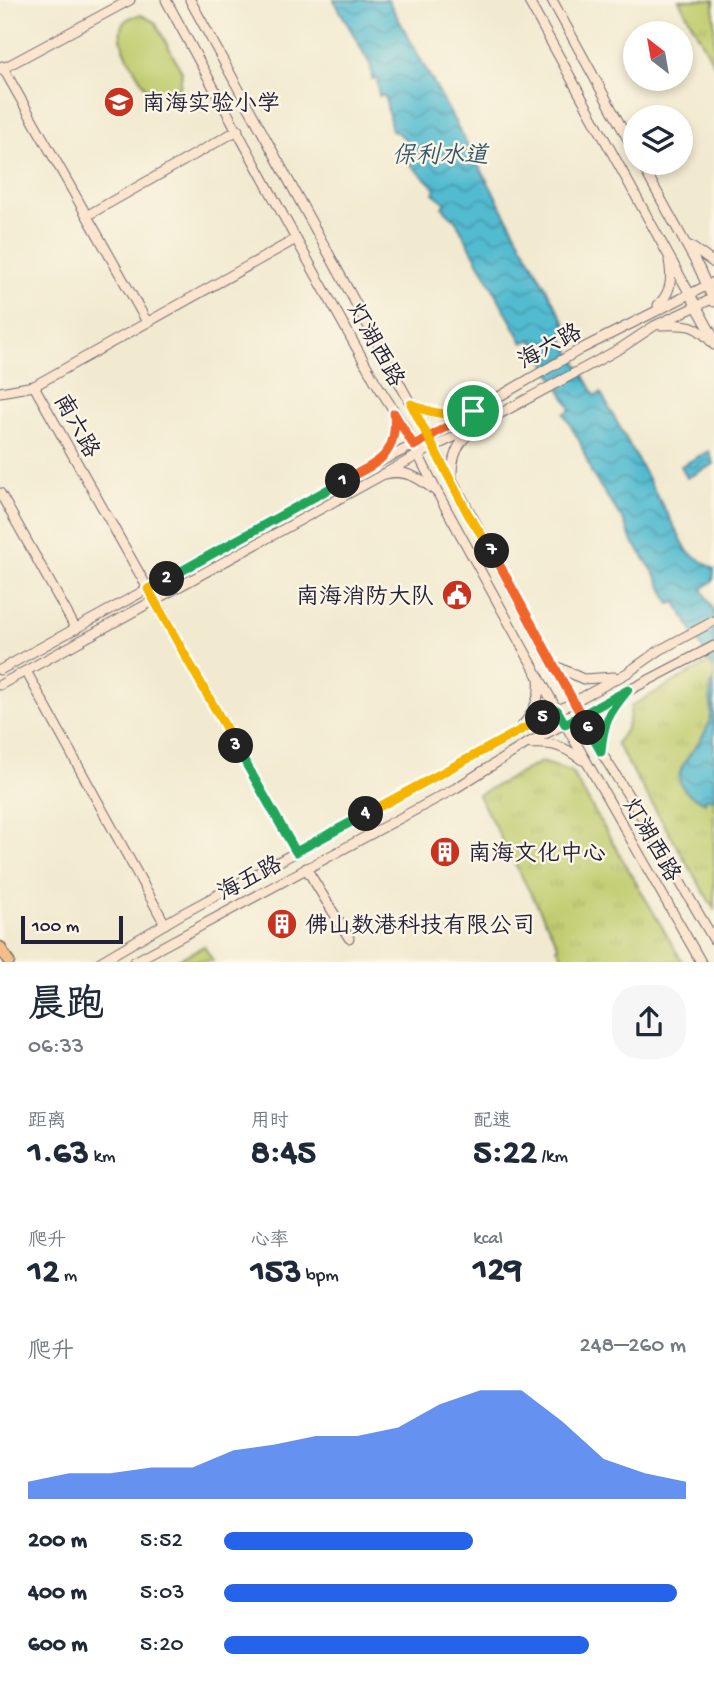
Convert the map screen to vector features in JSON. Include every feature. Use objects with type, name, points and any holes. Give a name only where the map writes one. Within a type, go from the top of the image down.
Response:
[{"type":"highway","points":[[4,953],[17,961]]},
{"type":"main road","points":[[1,68],[122,0]]},
{"type":"main road","points":[[1,68],[130,0]]},
{"type":"main road","name":"灯湖西路","points":[[166,0],[557,710],[701,961]]},
{"type":"main road","name":"灯湖西路","points":[[190,0],[601,752],[714,940]]},
{"type":"main road","points":[[528,0],[714,338]]},
{"type":"main road","points":[[552,0],[623,130]]},
{"type":"main road","points":[[1,68],[88,215],[147,322]]},
{"type":"main road","points":[[88,215],[238,130]]},
{"type":"main road","points":[[648,175],[710,283],[713,300]]},
{"type":"main road","name":"南六路","points":[[296,239],[34,386],[296,852]]},
{"type":"main road","points":[[684,242],[714,262]]},
{"type":"main road","points":[[648,314],[669,291],[671,280],[668,251]]},
{"type":"main road","name":"海六路","points":[[0,685],[378,477],[473,411],[540,372],[710,283]]},
{"type":"main road","name":"海六路","points":[[430,442],[481,424],[591,365],[654,326],[696,305],[713,300]]},
{"type":"main road","points":[[654,326],[695,327],[714,338]]},
{"type":"main road","points":[[0,393],[34,386]]},
{"type":"main road","points":[[411,404],[440,415],[473,411]]},
{"type":"main road","points":[[373,465],[386,453],[394,438],[394,413]]},
{"type":"main road","points":[[452,483],[452,461],[456,451],[462,441],[481,424]]},
{"type":"main road","name":"海六路","points":[[0,670],[373,465],[416,450]]},
{"type":"main road","points":[[378,477],[393,472],[405,473],[418,478],[436,492]]},
{"type":"main road","points":[[0,493],[76,629]]},
{"type":"main road","points":[[100,961],[620,677],[660,650],[714,621]]},
{"type":"main road","name":"海五路","points":[[134,961],[456,788],[526,744],[714,646]]},
{"type":"main road","points":[[555,666],[583,679],[620,677]]},
{"type":"main road","points":[[26,671],[165,924]]},
{"type":"main road","points":[[519,730],[536,704],[540,687],[539,676]]},
{"type":"main road","points":[[601,752],[605,721],[628,690]]},
{"type":"main road","points":[[526,744],[544,744],[568,749],[588,764]]},
{"type":"main road","points":[[306,868],[349,938]]},
{"type":"green space","points":[[679,0],[714,0],[714,64],[693,21]]},
{"type":"green space","points":[[141,15],[155,22],[182,72],[180,87],[168,94],[160,95],[147,90],[123,47],[122,26],[128,19]]},
{"type":"green space","points":[[714,660],[714,909],[616,743],[627,726],[631,706]]},
{"type":"green space","points":[[541,762],[571,771],[682,961],[565,961],[478,795]]},
{"type":"green space","points":[[204,946],[213,961],[175,961]]},
{"type":"water","name":"保利水道","points":[[334,0],[388,0],[569,330],[561,335],[595,396],[601,393],[688,552],[714,569],[713,581],[702,589],[714,611],[714,670],[676,602],[670,604],[657,577],[631,539],[624,522],[592,474],[580,442],[564,414],[571,409],[532,339],[523,343],[456,221],[442,207],[446,203],[433,193],[436,189],[410,164],[408,143],[392,131],[385,96],[379,96],[377,79],[372,79],[371,66]]},
{"type":"water","points":[[709,451],[714,464],[687,478],[681,466]]},
{"type":"water","points":[[714,679],[714,799],[705,798],[705,803],[689,794],[681,784],[680,774],[710,721]]},
{"type":"place","name":"南海实验小学","points":[[119,102]]},
{"type":"place","name":"南海消防大队","points":[[457,595]]},
{"type":"place","name":"南海文化中心","points":[[445,852]]},
{"type":"place","name":"佛山数港科技有限公司","points":[[282,924]]},
{"type":"route","points":[[473,411],[428,438],[414,446],[394,413],[395,427],[391,447],[373,465],[148,589],[296,852],[557,710],[565,724],[581,715],[592,709],[628,690],[605,721],[601,752],[581,715],[555,666],[494,555],[468,514],[433,447],[428,438],[419,421],[411,404],[440,415],[473,411]]}]
